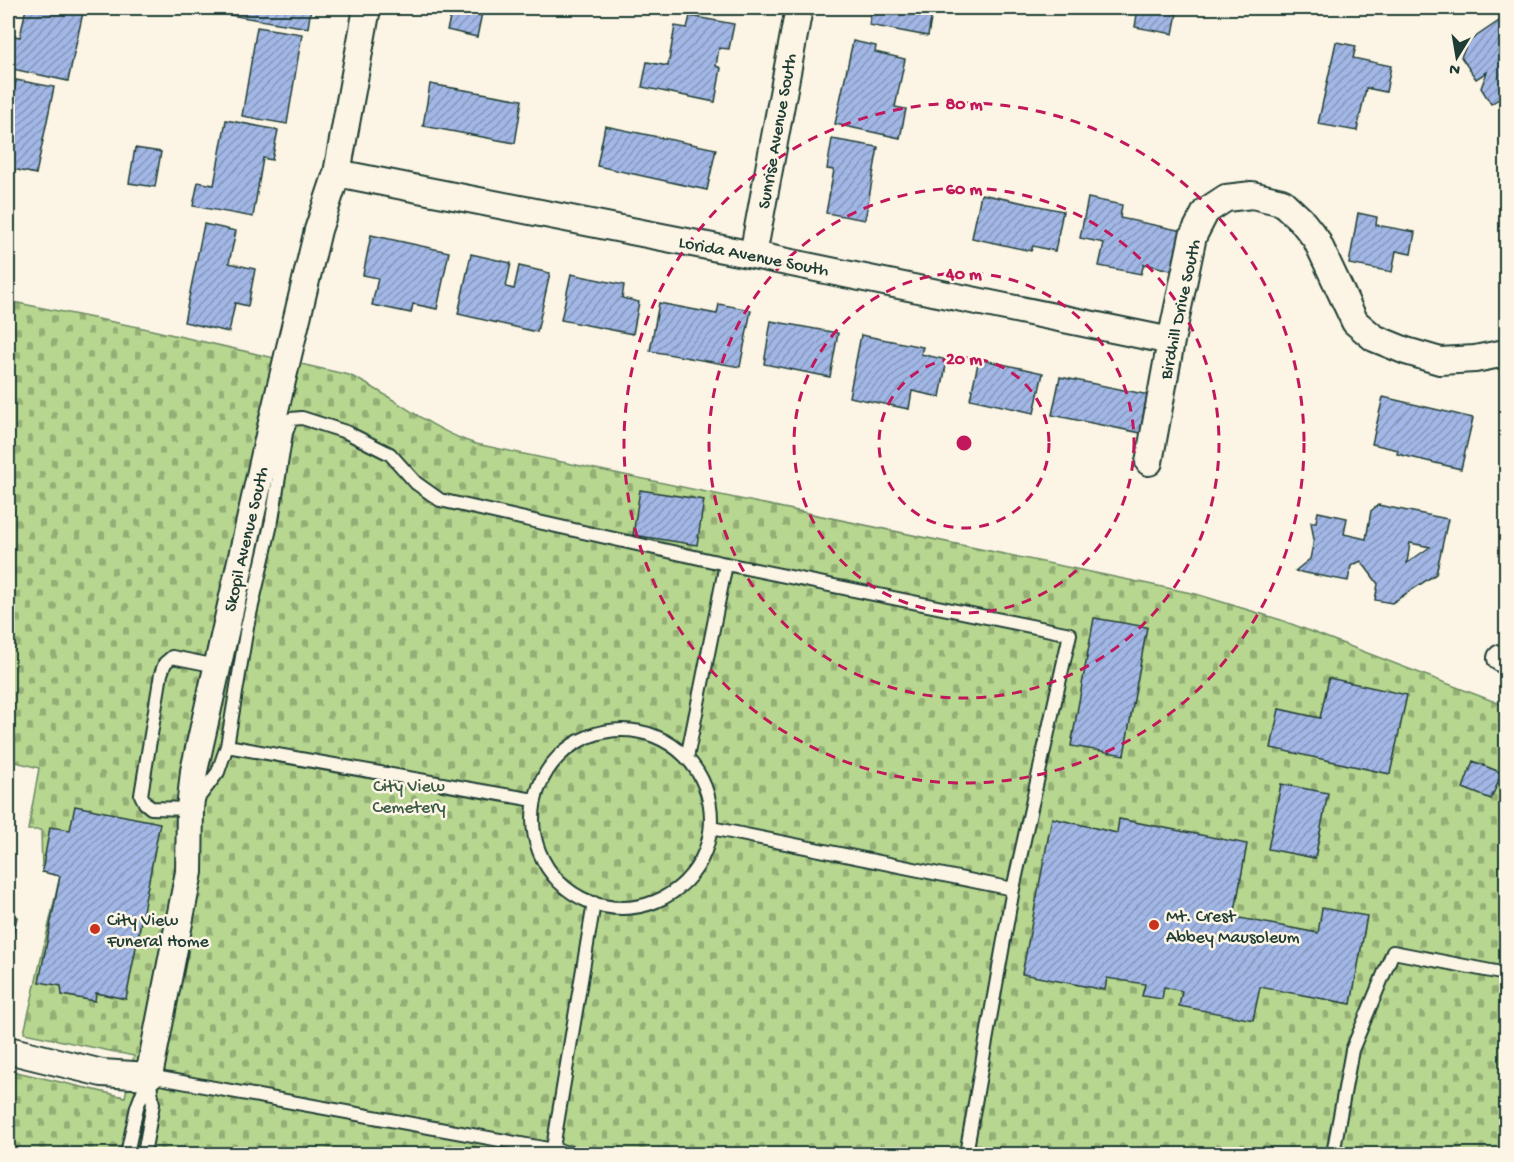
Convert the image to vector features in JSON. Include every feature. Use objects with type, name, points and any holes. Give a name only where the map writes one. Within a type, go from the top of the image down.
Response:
[{"type":"street","name":"Skopil Avenue South","points":[[149,1076],[189,872],[190,809],[194,771],[270,431],[318,230],[337,173],[367,8]]},
{"type":"street","name":"Sunrise Avenue South","points":[[753,255],[799,8]]},
{"type":"street","name":"Lorida Avenue South","points":[[337,173],[1171,341]]},
{"type":"street","name":"Birdhill Drive South","points":[[1149,462],[1193,236],[1206,211],[1226,198],[1252,195],[1282,202],[1301,220],[1316,239],[1355,322],[1374,338],[1440,361],[1475,359],[1500,354]]},
{"type":"street","points":[[8,1050],[102,1073],[149,1076]]},
{"type":"lane","points":[[217,666],[172,657],[165,663],[161,674],[141,795],[151,808],[190,809],[218,772],[227,747],[247,627],[272,520],[286,433],[291,419],[302,418],[346,432],[390,454],[416,483],[440,500],[726,564],[1070,634],[1013,889],[966,1155]]},
{"type":"lane","points":[[687,758],[726,564]]},
{"type":"lane","points":[[611,730],[639,731],[665,740],[687,758],[702,778],[710,802],[711,828],[705,853],[690,876],[671,893],[646,904],[620,908],[594,903],[571,892],[552,874],[539,851],[533,826],[534,801],[544,774],[561,753],[593,735],[611,730]]},
{"type":"lane","points":[[227,747],[534,801]]},
{"type":"lane","points":[[711,828],[1013,889]]},
{"type":"lane","points":[[552,1152],[594,903]]},
{"type":"lane","points":[[1333,1155],[1352,1050],[1393,952],[1506,974]]},
{"type":"lane","points":[[149,1076],[576,1155]]},
{"type":"lane","points":[[127,1155],[137,1107],[149,1076]]},
{"type":"lane","points":[[144,1155],[153,1104],[149,1076]]},
{"type":"green space","name":"City View Cemetery","points":[[8,301],[143,328],[349,375],[443,430],[476,444],[1196,594],[1281,620],[1506,706],[1506,1154],[8,1154],[8,1070],[125,1097],[134,1056],[24,1033],[60,876],[42,872],[41,830],[28,830],[39,768],[8,760]]},
{"type":"building","points":[[26,8],[84,8],[68,81],[8,68],[10,35],[20,37]]},
{"type":"building","points":[[224,8],[311,8],[308,28],[223,14]]},
{"type":"building","points":[[437,8],[483,8],[477,37],[447,30],[451,15],[436,12]]},
{"type":"building","points":[[872,8],[933,8],[928,36],[869,25]]},
{"type":"building","points":[[1138,8],[1178,8],[1173,34],[1135,27]]},
{"type":"building","points":[[690,16],[734,24],[729,49],[719,48],[716,66],[721,68],[715,102],[642,87],[647,62],[668,66],[675,26],[687,28]]},
{"type":"building","points":[[1502,19],[1506,26],[1506,94],[1491,104],[1481,88],[1487,72],[1476,79],[1461,57],[1468,42]]},
{"type":"building","points":[[257,27],[302,34],[287,124],[242,116]]},
{"type":"building","points":[[853,41],[876,46],[875,52],[905,59],[895,107],[906,109],[900,138],[835,124]]},
{"type":"building","points":[[1336,42],[1356,46],[1353,58],[1391,66],[1386,92],[1366,88],[1357,131],[1318,124]]},
{"type":"building","points":[[16,80],[54,87],[36,174],[8,168],[8,122]]},
{"type":"building","points":[[430,84],[522,100],[515,143],[423,126]]},
{"type":"building","points":[[226,120],[278,130],[272,160],[263,158],[253,217],[193,206],[198,182],[214,185]]},
{"type":"building","points":[[605,126],[716,149],[707,190],[597,166]]},
{"type":"building","points":[[832,139],[878,147],[865,220],[826,213],[834,170],[827,169]]},
{"type":"building","points":[[135,148],[161,152],[155,187],[129,183]]},
{"type":"building","points":[[981,194],[1063,211],[1055,251],[1033,246],[1031,251],[972,238]]},
{"type":"building","points":[[1088,198],[1122,205],[1120,218],[1183,231],[1175,271],[1144,264],[1141,274],[1099,266],[1104,243],[1080,238]]},
{"type":"building","points":[[1358,213],[1377,217],[1376,225],[1415,232],[1411,254],[1396,251],[1392,272],[1349,264]]},
{"type":"building","points":[[204,224],[236,231],[229,263],[255,269],[248,306],[235,303],[229,332],[184,322]]},
{"type":"building","points":[[371,235],[449,252],[437,309],[413,304],[411,313],[372,305],[378,278],[363,275]]},
{"type":"building","points":[[471,254],[511,263],[506,287],[514,289],[519,266],[550,273],[537,332],[458,314]]},
{"type":"building","points":[[571,274],[624,285],[622,298],[639,302],[633,334],[561,320]]},
{"type":"building","points":[[659,303],[717,314],[719,304],[751,310],[740,367],[650,351]]},
{"type":"building","points":[[771,321],[838,333],[830,377],[764,364]]},
{"type":"building","points":[[861,335],[923,347],[921,354],[947,360],[940,397],[912,391],[909,409],[849,397]]},
{"type":"building","points":[[979,359],[1043,373],[1034,413],[970,399]]},
{"type":"building","points":[[1060,377],[1149,395],[1141,433],[1052,415]]},
{"type":"building","points":[[1383,397],[1473,418],[1461,469],[1397,454],[1398,450],[1372,444]]},
{"type":"building","points":[[640,490],[704,500],[697,545],[633,535]]},
{"type":"building","points":[[1378,505],[1448,519],[1436,574],[1392,603],[1375,600],[1378,584],[1361,561],[1351,566],[1348,581],[1295,571],[1310,559],[1314,540],[1311,522],[1316,522],[1318,512],[1347,518],[1344,534],[1366,539],[1371,511]],"holes":[[[1410,543],[1430,547],[1407,563]]]},
{"type":"building","points":[[1094,618],[1147,627],[1124,755],[1071,746]]},
{"type":"building","points":[[1329,678],[1407,695],[1390,774],[1271,748],[1279,709],[1320,718]]},
{"type":"building","points":[[1473,761],[1502,773],[1491,799],[1463,788]]},
{"type":"building","points":[[1281,784],[1328,793],[1315,858],[1268,849]]},
{"type":"building","name":"City View Funeral Home","points":[[75,806],[160,823],[126,999],[96,993],[95,1001],[62,995],[61,986],[39,982],[60,876],[42,872],[50,827],[70,830]]},
{"type":"building","name":"Mt. Crest Abbey Mausoleum","points":[[1052,818],[1117,833],[1119,819],[1247,844],[1234,917],[1318,933],[1322,908],[1367,916],[1351,1004],[1260,987],[1253,1020],[1179,1006],[1182,991],[1164,987],[1162,999],[1142,996],[1145,984],[1107,978],[1105,990],[1022,974]]},
{"type":"building","points":[[8,915],[17,917],[8,958]]},
{"type":"place","name":"Mt. Crest Abbey Mausoleum","points":[[1154,925]]},
{"type":"place","name":"City View Funeral Home","points":[[95,929]]}]
